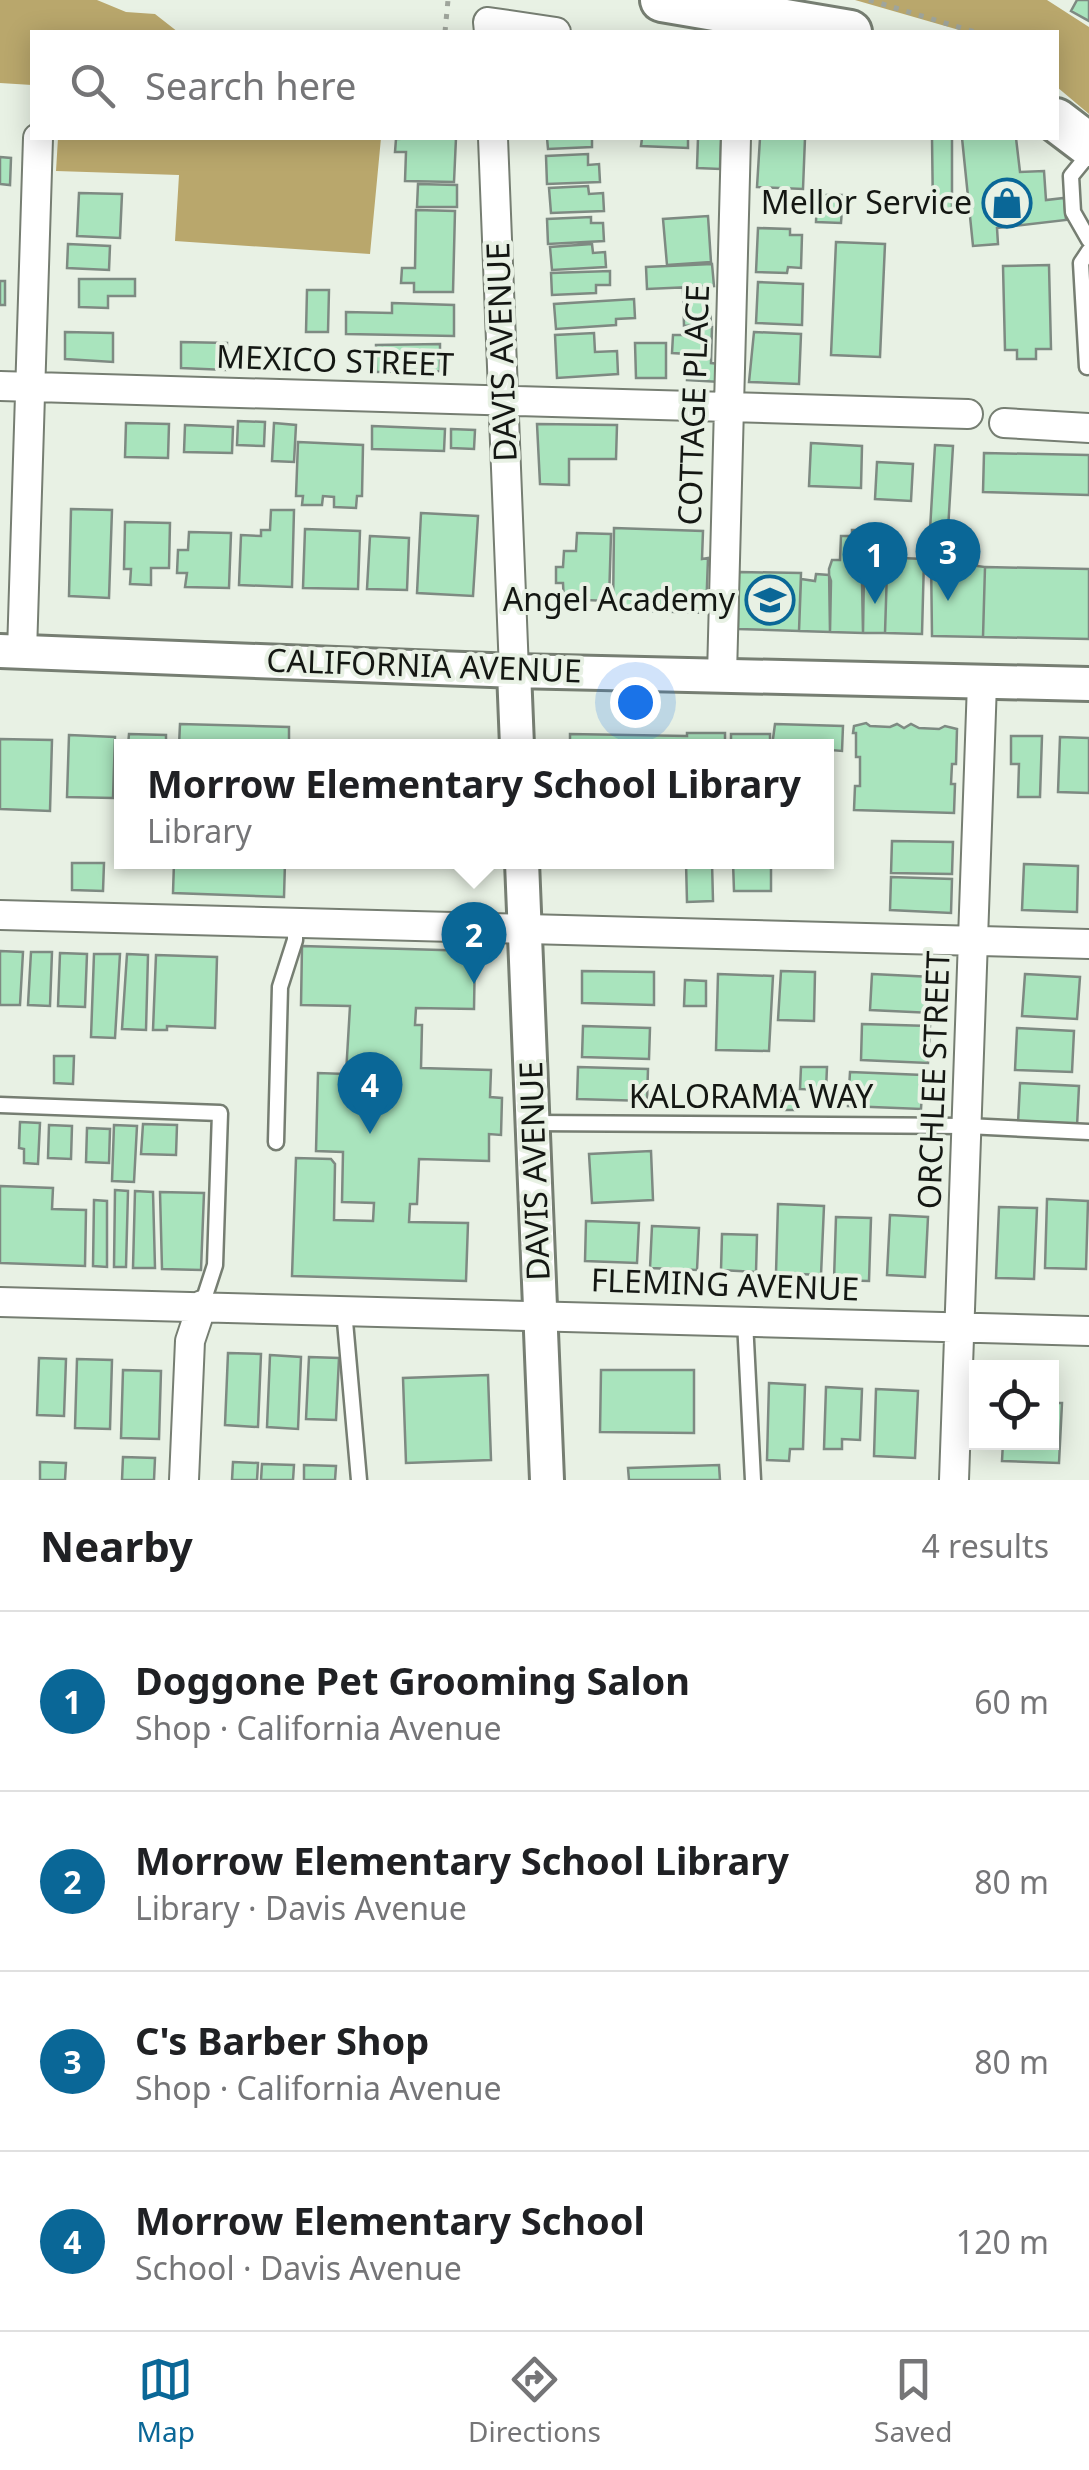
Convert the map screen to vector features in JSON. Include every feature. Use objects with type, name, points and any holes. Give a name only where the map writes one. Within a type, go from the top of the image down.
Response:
[{"type":"main road","points":[[662,0],[838,30]]},
{"type":"main road","points":[[1059,122],[1089,146]]},
{"type":"street","points":[[488,27],[529,30]]},
{"type":"street","points":[[11,651],[30,387],[38,140]]},
{"type":"street","name":"DAVIS AVENUE","points":[[493,140],[517,739]]},
{"type":"street","name":"COTTAGE PLACE","points":[[722,675],[736,140]]},
{"type":"street","name":"MEXICO STREET","points":[[0,386],[968,414]]},
{"type":"street","points":[[1004,423],[1089,428]]},
{"type":"street","name":"CALIFORNIA AVENUE","points":[[11,651],[514,671],[1089,684]]},
{"type":"street","name":"ORCHLEE STREET","points":[[954,1480],[982,682]]},
{"type":"street","name":"DAVIS AVENUE","points":[[522,869],[547,1480]]},
{"type":"street","points":[[0,915],[1089,944]]},
{"type":"street","name":"FLEMING AVENUE","points":[[0,1302],[1089,1330]]},
{"type":"street","points":[[184,1480],[190,1342],[202,1306]]},
{"type":"lane","points":[[1089,154],[1070,176],[1072,212],[1089,240]]},
{"type":"lane","points":[[1088,367],[1081,263],[1089,251]]},
{"type":"lane","points":[[276,1142],[280,987],[294,946],[295,924]]},
{"type":"lane","points":[[0,1105],[220,1113],[216,1266],[202,1306]]},
{"type":"lane","name":"KALORAMA WAY","points":[[533,1123],[967,1126],[1089,1132]]},
{"type":"lane","points":[[344,1309],[359,1480]]},
{"type":"lane","points":[[745,1320],[752,1480]]},
{"type":"path","points":[[445,30],[448,0]]},
{"type":"path","points":[[869,0],[968,30]]},
{"type":"shaded area","points":[[0,0],[97,0],[126,12],[155,14],[175,30],[30,30],[30,85],[0,83]]},
{"type":"shaded area","points":[[855,0],[1047,0],[1089,27],[1089,114],[1059,89],[1059,30],[959,30]]},
{"type":"shaded area","points":[[58,140],[381,140],[370,254],[175,241],[179,175],[56,171]]},
{"type":"building","points":[[1077,0],[1089,0],[1089,21],[1071,11]]},
{"type":"building","points":[[396,140],[456,140],[454,182],[405,181],[406,152],[395,152]]},
{"type":"building","points":[[547,140],[592,140],[592,147],[548,149]]},
{"type":"building","points":[[642,140],[688,140],[688,148],[641,146]]},
{"type":"building","points":[[698,140],[721,140],[720,169],[697,168]]},
{"type":"building","points":[[760,140],[805,140],[803,189],[757,187]]},
{"type":"building","points":[[932,140],[952,140],[952,213],[933,213]]},
{"type":"building","points":[[962,140],[1016,140],[1020,172],[1044,171],[1046,200],[1064,198],[1066,220],[997,228],[998,244],[973,246]]},
{"type":"building","points":[[588,154],[588,165],[599,164],[600,182],[547,184],[546,156]]},
{"type":"building","points":[[0,157],[11,158],[10,185],[0,184]]},
{"type":"building","points":[[418,184],[457,185],[457,207],[417,207]]},
{"type":"building","points":[[588,186],[589,194],[603,193],[604,211],[551,213],[549,188]]},
{"type":"building","points":[[79,193],[122,194],[120,238],[77,236]]},
{"type":"building","points":[[817,195],[843,195],[841,223],[816,222]]},
{"type":"building","points":[[416,210],[455,211],[453,292],[414,292],[414,283],[401,283],[402,268],[415,268]]},
{"type":"building","points":[[708,216],[711,262],[667,265],[663,219]]},
{"type":"building","points":[[591,217],[591,223],[603,223],[604,241],[548,244],[547,219]]},
{"type":"building","points":[[758,228],[790,229],[790,235],[802,235],[801,268],[788,267],[787,273],[756,272]]},
{"type":"building","points":[[836,242],[885,244],[880,357],[831,355]]},
{"type":"building","points":[[68,244],[110,246],[109,270],[67,268]]},
{"type":"building","points":[[592,244],[593,253],[605,252],[606,267],[552,270],[550,247]]},
{"type":"building","points":[[712,264],[714,286],[647,289],[646,267]]},
{"type":"building","points":[[1049,265],[1051,349],[1036,349],[1036,359],[1017,359],[1017,350],[1005,350],[1003,266]]},
{"type":"building","points":[[610,271],[610,285],[596,285],[596,293],[552,295],[551,273]]},
{"type":"building","points":[[79,279],[135,279],[135,296],[108,296],[108,308],[79,307]]},
{"type":"building","points":[[0,281],[5,281],[5,305],[0,305]]},
{"type":"building","points":[[758,282],[803,284],[802,325],[756,323]]},
{"type":"building","points":[[709,288],[711,324],[684,326],[683,289]]},
{"type":"building","points":[[307,290],[329,290],[328,332],[306,332]]},
{"type":"building","points":[[634,299],[635,318],[616,319],[616,325],[556,329],[554,304]]},
{"type":"building","points":[[392,303],[454,305],[454,336],[346,334],[346,312],[392,313]]},
{"type":"building","points":[[690,326],[712,327],[711,363],[721,364],[720,382],[687,380],[688,354],[672,353],[673,335],[689,335]]},
{"type":"building","points":[[65,332],[113,333],[113,362],[65,359]]},
{"type":"building","points":[[754,332],[801,334],[799,384],[749,382]]},
{"type":"building","points":[[594,333],[595,352],[617,351],[618,374],[557,378],[555,335]]},
{"type":"building","points":[[181,342],[227,343],[226,370],[181,368]]},
{"type":"building","points":[[635,343],[666,343],[666,378],[636,378]]},
{"type":"building","points":[[440,344],[440,371],[376,372],[376,345]]},
{"type":"building","points":[[238,421],[265,422],[264,446],[237,445]]},
{"type":"building","points":[[126,423],[169,424],[168,458],[125,457]]},
{"type":"building","points":[[274,423],[296,425],[294,462],[272,461]]},
{"type":"building","points":[[537,424],[617,425],[616,459],[569,459],[569,485],[540,484]]},
{"type":"building","points":[[185,425],[233,427],[232,453],[184,452]]},
{"type":"building","points":[[372,426],[445,429],[444,451],[372,449]]},
{"type":"building","points":[[451,429],[475,430],[474,449],[451,448]]},
{"type":"building","points":[[298,442],[363,445],[362,496],[357,496],[356,508],[334,507],[334,497],[323,496],[322,505],[302,505],[303,496],[296,496]]},
{"type":"building","points":[[811,443],[862,446],[861,488],[809,486]]},
{"type":"building","points":[[935,445],[953,446],[948,530],[930,530]]},
{"type":"building","points":[[984,453],[1089,455],[1089,495],[983,492]]},
{"type":"building","points":[[877,462],[913,464],[911,501],[875,499]]},
{"type":"building","points":[[71,509],[112,510],[109,598],[69,596]]},
{"type":"building","points":[[271,510],[294,510],[292,587],[239,585],[241,535],[261,536],[261,530],[270,530]]},
{"type":"building","points":[[421,513],[478,516],[473,596],[417,593]]},
{"type":"building","points":[[125,522],[170,523],[169,568],[151,568],[151,585],[130,584],[131,569],[124,569]]},
{"type":"building","points":[[614,528],[703,531],[702,559],[708,558],[706,613],[613,610]]},
{"type":"building","points":[[305,529],[360,531],[358,589],[303,588]]},
{"type":"building","points":[[852,530],[861,530],[863,633],[830,632],[829,569],[832,560],[840,560],[841,536],[852,536]]},
{"type":"building","points":[[189,532],[231,533],[229,588],[185,587],[187,573],[177,573],[178,550],[188,550]]},
{"type":"building","points":[[577,533],[611,534],[609,601],[585,600],[574,608],[564,603],[563,583],[556,583],[556,567],[563,567],[564,551],[576,551]]},
{"type":"building","points":[[370,536],[409,538],[407,590],[367,589]]},
{"type":"building","points":[[956,554],[956,563],[977,561],[977,566],[985,567],[983,637],[932,636],[931,556]]},
{"type":"building","points":[[901,558],[924,559],[922,634],[885,633],[887,570],[901,571]]},
{"type":"building","points":[[985,567],[1089,569],[1089,639],[983,637]]},
{"type":"building","points":[[864,570],[887,570],[885,633],[863,633]]},
{"type":"building","points":[[739,572],[801,573],[799,631],[738,629]]},
{"type":"building","points":[[816,574],[829,575],[831,581],[830,632],[799,631],[801,579],[815,581]]},
{"type":"building","points":[[866,723],[957,729],[951,784],[955,784],[954,813],[854,810],[855,786],[860,786],[860,757],[856,757],[853,733],[854,726]]},
{"type":"building","points":[[180,724],[289,727],[289,739],[179,739]]},
{"type":"building","points":[[775,724],[843,726],[842,751],[834,750],[834,739],[773,739]]},
{"type":"building","points":[[725,733],[725,739],[570,739],[570,734]]},
{"type":"building","points":[[129,734],[166,735],[166,739],[129,739]]},
{"type":"building","points":[[731,734],[770,734],[770,739],[731,739]]},
{"type":"building","points":[[69,735],[115,737],[113,798],[67,797]]},
{"type":"building","points":[[1011,736],[1042,736],[1040,797],[1018,797],[1019,764],[1011,764]]},
{"type":"building","points":[[1060,737],[1089,738],[1089,793],[1058,792]]},
{"type":"building","points":[[0,739],[52,740],[50,811],[0,809]]},
{"type":"building","points":[[892,841],[953,842],[952,874],[891,873]]},
{"type":"building","points":[[72,863],[104,863],[103,891],[72,890]]},
{"type":"building","points":[[1024,864],[1078,866],[1077,912],[1022,910]]},
{"type":"building","points":[[174,869],[285,869],[284,897],[173,893]]},
{"type":"building","points":[[686,869],[712,869],[713,901],[687,902]]},
{"type":"building","points":[[733,869],[771,869],[771,891],[734,891]]},
{"type":"building","points":[[891,877],[952,879],[951,913],[890,910]]},
{"type":"building","points":[[302,946],[475,951],[474,1009],[416,1008],[415,1025],[422,1025],[421,1068],[491,1070],[490,1097],[502,1098],[501,1135],[489,1134],[489,1161],[419,1159],[417,1204],[410,1204],[409,1222],[468,1223],[466,1281],[292,1276],[296,1158],[331,1159],[335,1164],[334,1220],[373,1221],[374,1203],[342,1202],[343,1152],[316,1151],[318,1073],[346,1074],[350,1006],[301,1005]]},
{"type":"building","points":[[0,951],[23,952],[20,1005],[0,1005]]},
{"type":"building","points":[[31,952],[52,952],[50,1006],[28,1005]]},
{"type":"building","points":[[60,953],[87,954],[85,1007],[58,1006]]},
{"type":"building","points":[[94,954],[120,954],[115,1038],[91,1037]]},
{"type":"building","points":[[127,954],[148,955],[146,1030],[122,1029]]},
{"type":"building","points":[[156,955],[217,957],[215,1028],[167,1026],[167,1030],[153,1030]]},
{"type":"building","points":[[582,971],[654,972],[654,1005],[582,1003]]},
{"type":"building","points":[[781,971],[815,972],[814,1021],[778,1020]]},
{"type":"building","points":[[718,974],[773,976],[769,1051],[716,1050]]},
{"type":"building","points":[[872,974],[933,977],[932,1013],[870,1010]]},
{"type":"building","points":[[1025,974],[1080,977],[1077,1019],[1022,1016]]},
{"type":"building","points":[[685,980],[706,981],[706,1006],[684,1006]]},
{"type":"building","points":[[862,1024],[930,1026],[928,1063],[861,1060]]},
{"type":"building","points":[[583,1026],[650,1028],[649,1059],[582,1057]]},
{"type":"building","points":[[1017,1028],[1074,1031],[1072,1072],[1015,1070]]},
{"type":"building","points":[[54,1056],[74,1056],[73,1084],[54,1083]]},
{"type":"building","points":[[578,1067],[648,1069],[647,1101],[577,1099]]},
{"type":"building","points":[[801,1067],[827,1067],[826,1090],[800,1089]]},
{"type":"building","points":[[850,1072],[923,1075],[921,1109],[848,1106]]},
{"type":"building","points":[[1020,1083],[1079,1086],[1077,1126],[1018,1123]]},
{"type":"building","points":[[777,1091],[796,1091],[795,1110],[776,1110]]},
{"type":"building","points":[[20,1122],[40,1123],[38,1164],[24,1163],[24,1149],[19,1148]]},
{"type":"building","points":[[143,1124],[177,1125],[176,1155],[141,1154]]},
{"type":"building","points":[[49,1125],[72,1126],[71,1159],[48,1158]]},
{"type":"building","points":[[114,1125],[137,1126],[134,1182],[112,1181]]},
{"type":"building","points":[[87,1128],[110,1129],[109,1163],[86,1162]]},
{"type":"building","points":[[651,1151],[653,1200],[592,1203],[589,1154]]},
{"type":"building","points":[[0,1186],[53,1188],[52,1209],[86,1210],[85,1266],[0,1263]]},
{"type":"building","points":[[115,1190],[128,1191],[126,1267],[114,1267]]},
{"type":"building","points":[[135,1191],[153,1192],[155,1268],[133,1268]]},
{"type":"building","points":[[160,1192],[204,1193],[201,1270],[162,1269]]},
{"type":"building","points":[[1047,1199],[1088,1201],[1086,1269],[1045,1268]]},
{"type":"building","points":[[94,1200],[107,1201],[107,1267],[93,1266]]},
{"type":"building","points":[[778,1204],[824,1206],[821,1275],[776,1273]]},
{"type":"building","points":[[999,1207],[1037,1208],[1034,1279],[996,1278]]},
{"type":"building","points":[[890,1215],[928,1217],[925,1277],[887,1275]]},
{"type":"building","points":[[836,1217],[871,1218],[869,1281],[834,1280]]},
{"type":"building","points":[[586,1221],[639,1223],[637,1263],[585,1261]]},
{"type":"building","points":[[652,1226],[699,1228],[697,1270],[650,1268]]},
{"type":"building","points":[[722,1234],[757,1235],[756,1272],[721,1270]]},
{"type":"building","points":[[228,1353],[261,1354],[258,1427],[225,1425]]},
{"type":"building","points":[[270,1355],[301,1357],[298,1429],[267,1427]]},
{"type":"building","points":[[309,1357],[339,1358],[336,1420],[306,1419]]},
{"type":"building","points":[[39,1358],[66,1359],[64,1416],[37,1415]]},
{"type":"building","points":[[77,1359],[112,1360],[110,1429],[75,1428]]},
{"type":"building","points":[[123,1370],[161,1371],[159,1439],[121,1438]]},
{"type":"building","points":[[601,1370],[694,1370],[694,1433],[600,1432]]},
{"type":"building","points":[[488,1375],[491,1460],[406,1463],[403,1378]]},
{"type":"building","points":[[769,1383],[805,1385],[803,1449],[790,1449],[789,1461],[767,1460]]},
{"type":"building","points":[[826,1387],[862,1389],[860,1440],[842,1439],[842,1449],[824,1449]]},
{"type":"building","points":[[876,1389],[918,1391],[915,1458],[874,1456]]},
{"type":"building","points":[[1062,1403],[1059,1463],[1002,1461],[1003,1450],[1059,1450]]},
{"type":"building","points":[[123,1457],[155,1458],[154,1480],[122,1480]]},
{"type":"building","points":[[40,1462],[66,1463],[65,1480],[40,1480]]},
{"type":"building","points":[[233,1462],[258,1463],[257,1480],[232,1480]]},
{"type":"building","points":[[262,1464],[294,1465],[293,1480],[261,1480]]},
{"type":"building","points":[[304,1465],[336,1466],[335,1480],[304,1480]]},
{"type":"building","points":[[719,1465],[720,1480],[629,1480],[628,1468]]},
{"type":"place","name":"Mellor Service","points":[[1007,203]]},
{"type":"place","name":"Angel Academy","points":[[770,600]]},
{"type":"place","name":"C's Barber Shop","points":[[948,601]]},
{"type":"place","name":"Doggone Pet Grooming Salon","points":[[875,604]]},
{"type":"place","name":"Morrow Elementary School Library","points":[[474,984]]},
{"type":"place","name":"Morrow Elementary School","points":[[370,1134]]}]
